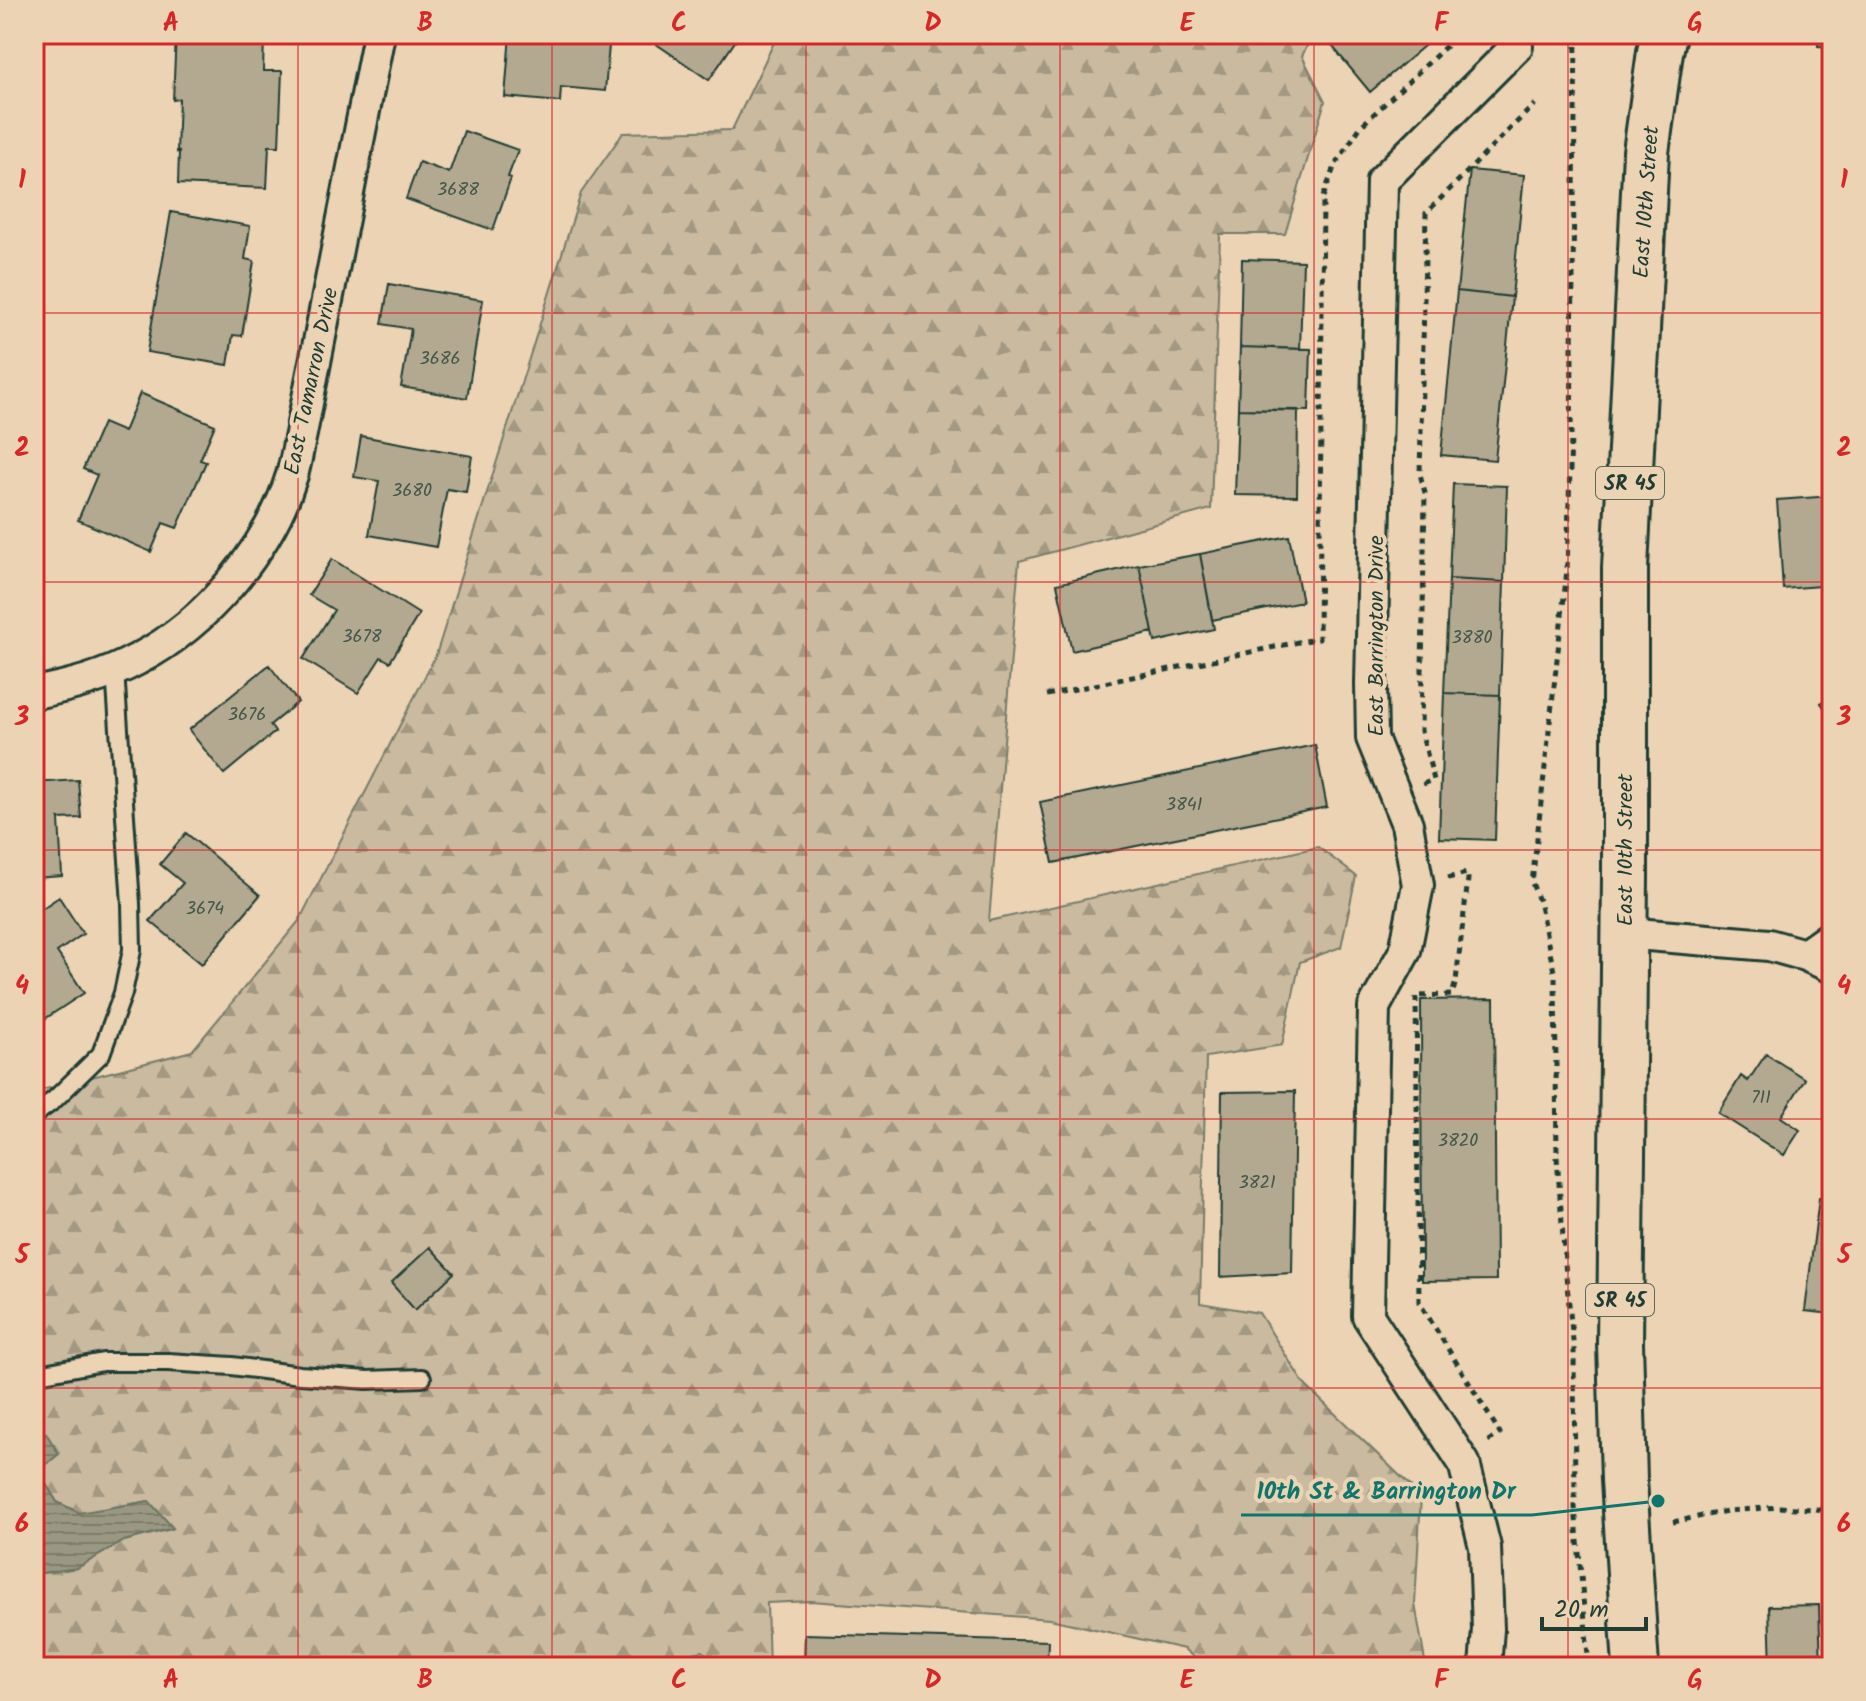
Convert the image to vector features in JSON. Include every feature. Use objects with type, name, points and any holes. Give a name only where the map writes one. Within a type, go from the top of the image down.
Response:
[{"type":"main road","name":"East 10th Street","points":[[1636,1667],[1624,1480],[1620,1343],[1625,568],[1646,152],[1664,34]]},
{"type":"street","name":"East Tamarron Drive","points":[[34,693],[74,685],[115,671],[168,641],[227,587],[273,521],[291,477],[301,434],[379,34]]},
{"type":"street","name":"East Barrington Drive","points":[[1485,1667],[1488,1629],[1485,1547],[1464,1463],[1368,1316],[1374,1007],[1405,951],[1418,885],[1407,824],[1372,738],[1371,652],[1382,181],[1517,46]]},
{"type":"street","points":[[1624,933],[1769,945],[1819,961],[1832,936]]},
{"type":"lane","points":[[34,1115],[101,1054],[123,993],[132,950],[115,671]]},
{"type":"lane","points":[[34,1373],[103,1362],[168,1362],[353,1379],[422,1378]]},
{"type":"path","points":[[1047,695],[1319,639],[1323,197],[1335,165],[1361,126],[1459,34]]},
{"type":"path","points":[[1576,34],[1567,570],[1532,883],[1539,901],[1555,976],[1557,1157],[1574,1350],[1575,1507],[1589,1667]]},
{"type":"path","points":[[1673,1522],[1740,1510],[1779,1507],[1832,1510]]},
{"type":"green space","points":[[778,34],[1313,34],[1302,56],[1325,101],[1285,234],[1220,234],[1211,509],[1019,561],[989,921],[1318,847],[1356,876],[1341,947],[1300,962],[1282,1045],[1206,1057],[1200,1303],[1259,1313],[1304,1384],[1421,1496],[1415,1604],[1426,1667],[1205,1667],[1184,1649],[1050,1619],[811,1601],[767,1603],[769,1667],[720,1667],[703,1651],[622,1667],[34,1667],[34,1574],[77,1568],[124,1541],[172,1529],[148,1501],[80,1513],[57,1502],[37,1470],[46,1433],[34,1435],[34,1092],[192,1051],[299,921],[436,655],[581,193],[623,133],[732,130]]},
{"type":"shaded area","points":[[46,1433],[59,1454],[38,1471],[57,1502],[79,1513],[149,1501],[173,1528],[124,1541],[77,1568],[34,1574],[34,1435]]},
{"type":"building","points":[[176,34],[264,37],[263,71],[282,71],[279,146],[269,146],[267,188],[178,184],[179,99],[173,100]]},
{"type":"building","points":[[510,34],[610,34],[605,91],[561,87],[560,102],[505,97]]},
{"type":"building","points":[[657,34],[740,34],[709,80],[652,41]]},
{"type":"building","points":[[1337,34],[1438,34],[1370,92],[1328,41]]},
{"type":"building","points":[[1819,34],[1832,34],[1832,47],[1818,46]]},
{"type":"building","points":[[464,131],[518,150],[493,230],[406,199],[419,162],[449,173]]},
{"type":"building","points":[[1470,170],[1524,175],[1512,297],[1457,291]]},
{"type":"building","points":[[1832,208],[1832,280],[1824,279]]},
{"type":"building","points":[[171,212],[250,226],[245,259],[254,261],[242,336],[233,335],[228,365],[147,352]]},
{"type":"building","points":[[1242,259],[1303,261],[1300,349],[1240,347]]},
{"type":"building","points":[[389,284],[483,300],[467,398],[401,387],[411,329],[382,324]]},
{"type":"building","points":[[1457,291],[1512,297],[1495,460],[1441,455]]},
{"type":"building","points":[[1240,347],[1311,349],[1309,411],[1238,409]]},
{"type":"building","points":[[140,393],[215,425],[200,460],[206,462],[177,528],[163,523],[151,552],[78,520],[97,475],[83,469],[103,423],[124,432]]},
{"type":"building","points":[[1238,409],[1298,410],[1297,496],[1235,495]]},
{"type":"building","points":[[361,436],[472,456],[466,492],[447,489],[436,547],[369,535],[379,481],[354,477]]},
{"type":"building","points":[[1453,484],[1507,486],[1504,582],[1449,579]]},
{"type":"building","points":[[1832,496],[1832,585],[1783,589],[1777,500]]},
{"type":"building","points":[[1289,536],[1302,602],[1212,620],[1200,554]]},
{"type":"building","points":[[1200,554],[1214,629],[1155,642],[1139,565]]},
{"type":"building","points":[[332,559],[419,614],[390,662],[381,657],[358,693],[303,659],[334,610],[309,595]]},
{"type":"building","points":[[1139,565],[1153,632],[1072,651],[1057,584]]},
{"type":"building","points":[[1449,579],[1504,582],[1500,695],[1444,693]]},
{"type":"building","points":[[269,665],[298,702],[270,725],[275,732],[224,774],[189,730]]},
{"type":"building","points":[[1444,693],[1500,695],[1495,840],[1439,838]]},
{"type":"building","points":[[1832,695],[1832,719],[1821,703]]},
{"type":"building","points":[[1315,745],[1327,807],[1053,863],[1040,802]]},
{"type":"building","points":[[78,780],[81,818],[59,819],[62,876],[34,878],[34,783]]},
{"type":"building","points":[[186,833],[260,895],[202,964],[150,921],[183,883],[160,864]]},
{"type":"building","points":[[59,897],[83,934],[57,952],[84,993],[34,1026],[34,914]]},
{"type":"building","points":[[1494,999],[1496,1280],[1422,1281],[1421,1000]]},
{"type":"building","points":[[1766,1054],[1805,1079],[1781,1117],[1800,1130],[1784,1155],[1718,1113],[1741,1076],[1748,1081]]},
{"type":"building","points":[[1295,1091],[1292,1273],[1220,1277],[1222,1092]]},
{"type":"building","points":[[1819,1198],[1832,1199],[1832,1314],[1805,1311]]},
{"type":"building","points":[[430,1247],[454,1273],[415,1310],[391,1283]]},
{"type":"building","points":[[1819,1605],[1821,1667],[1771,1667],[1769,1606]]},
{"type":"building","points":[[805,1634],[1048,1641],[1047,1667],[804,1667]]},
{"type":"place","name":"10th St & Barrington Dr","points":[[1658,1501]]}]
